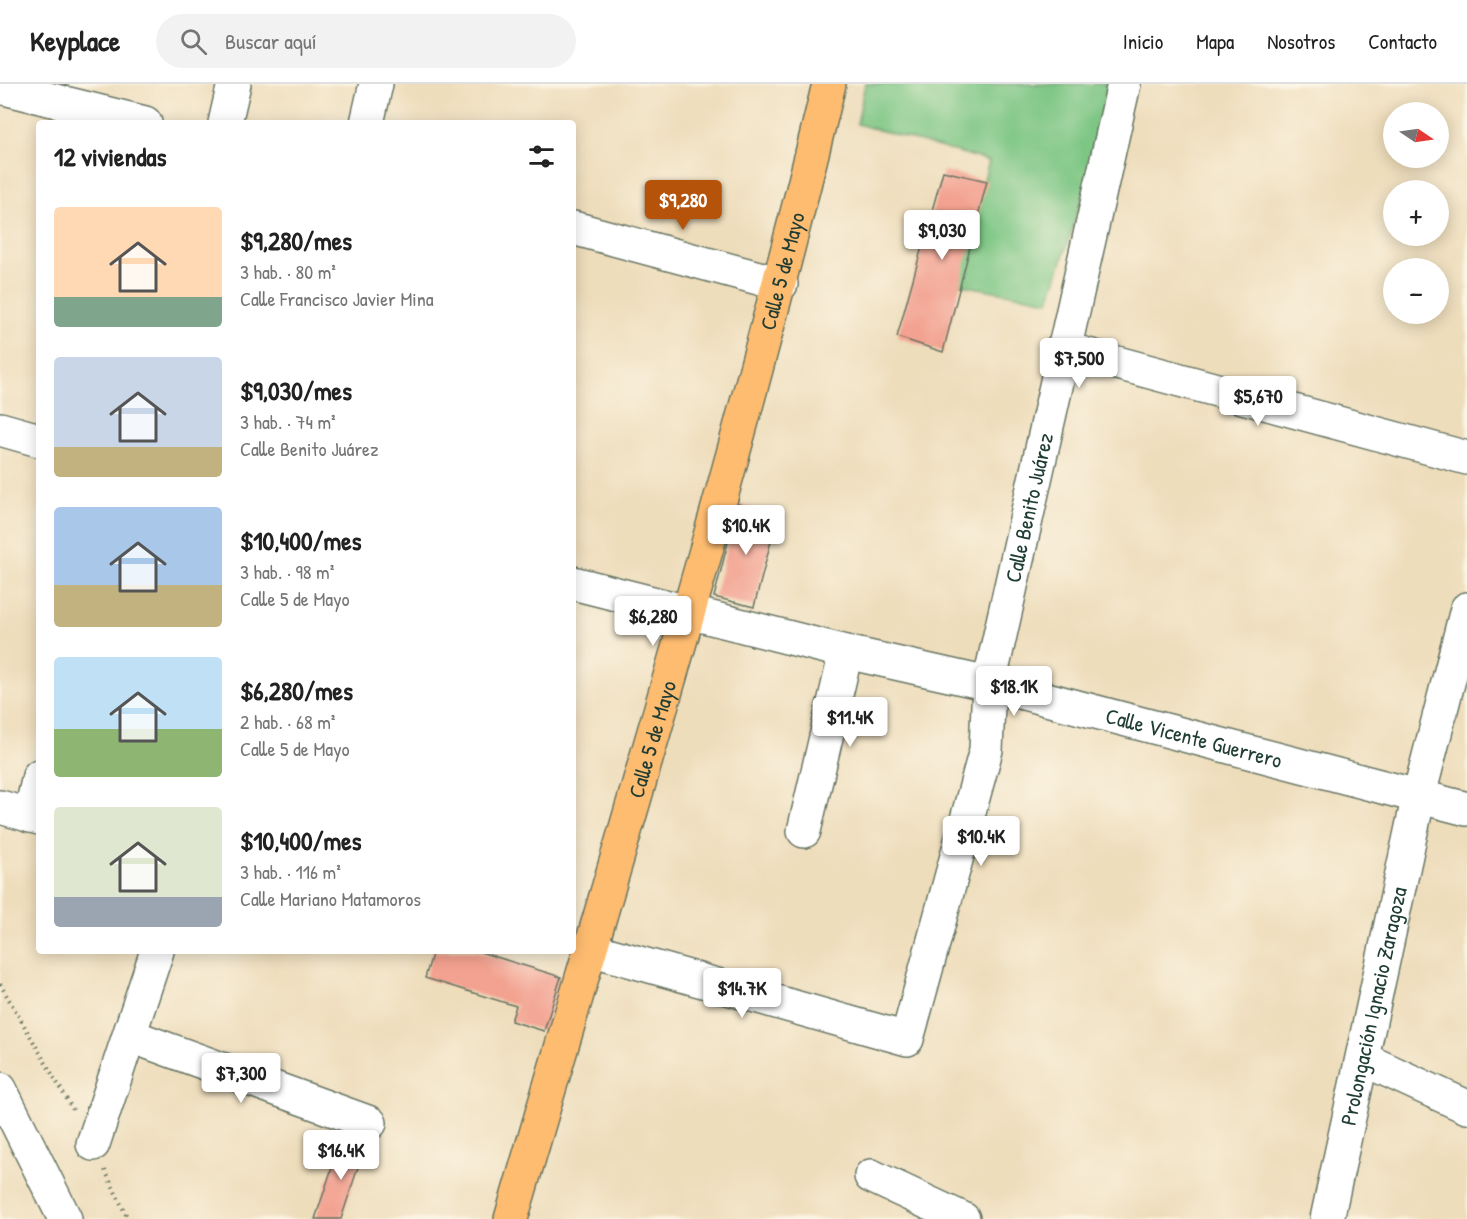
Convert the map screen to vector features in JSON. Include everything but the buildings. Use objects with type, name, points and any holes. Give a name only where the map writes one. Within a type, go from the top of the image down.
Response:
[{"type":"main road","name":"Calle 5 de Mayo","points":[[511,1219],[689,612],[781,284],[829,84]]},
{"type":"street","points":[[226,120],[234,84]]},
{"type":"street","points":[[368,120],[376,84]]},
{"type":"street","name":"Calle Benito Juárez","points":[[590,949],[908,1039],[986,750],[988,684],[1062,348],[1124,84]]},
{"type":"street","points":[[0,87],[133,120]]},
{"type":"street","points":[[576,229],[781,284]]},
{"type":"street","points":[[1062,348],[1467,458]]},
{"type":"street","points":[[0,429],[36,439]]},
{"type":"street","name":"Calle Vicente Guerrero","points":[[576,584],[846,652],[988,684],[1467,809]]},
{"type":"street","name":"Prolongación Ignacio Zaragoza","points":[[1327,1219],[1419,795],[1467,609]]},
{"type":"street","points":[[804,831],[846,652]]},
{"type":"street","points":[[23,814],[36,783]]},
{"type":"street","points":[[93,1144],[131,1036],[156,954]]},
{"type":"street","points":[[131,1036],[369,1123]]},
{"type":"street","points":[[1363,1059],[1467,1107]]},
{"type":"street","points":[[2,1104],[65,1219]]},
{"type":"street","points":[[871,1176],[963,1219]]},
{"type":"street","points":[[38,1219],[50,1188]]},
{"type":"path","points":[[0,984],[93,1144],[128,1219]]},
{"type":"green space","points":[[865,84],[1110,84],[1091,170],[1049,301],[956,284],[989,161],[857,124]]}]
